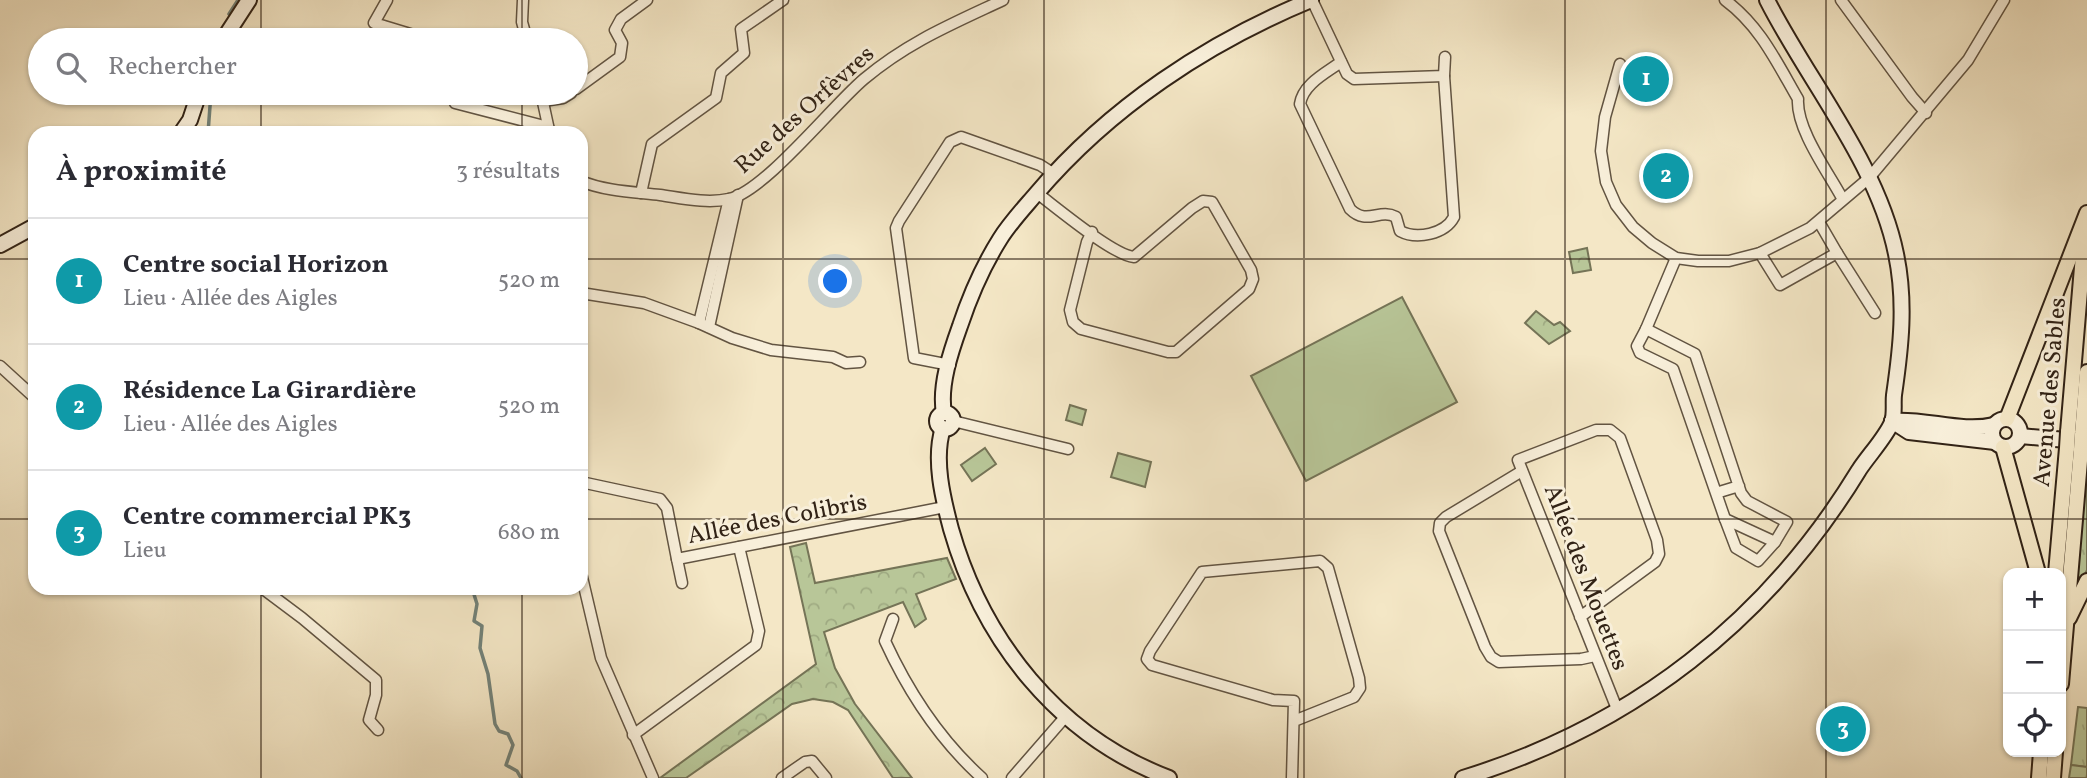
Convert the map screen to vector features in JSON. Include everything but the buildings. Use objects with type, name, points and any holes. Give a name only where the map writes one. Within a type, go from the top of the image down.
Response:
[{"type":"main road","points":[[2001,422],[2087,213]]},
{"type":"main road","name":"Avenue des Sables","points":[[2066,626],[2087,213]]},
{"type":"main road","name":"Avenue des Sables","points":[[2057,568],[2087,372]]},
{"type":"main road","points":[[1999,444],[2036,568]]},
{"type":"main road","points":[[2066,626],[2087,582]]},
{"type":"main road","points":[[2039,778],[2041,757]]},
{"type":"main road","points":[[2053,778],[2055,757]]},
{"type":"street","points":[[231,28],[249,0]]},
{"type":"street","points":[[387,0],[374,23],[390,28]]},
{"type":"street","points":[[523,0],[524,28]]},
{"type":"street","points":[[588,80],[620,57],[622,43],[615,30],[621,19],[647,0]]},
{"type":"street","points":[[641,193],[652,144],[716,98],[721,73],[744,53],[741,29],[783,0]]},
{"type":"street","name":"Rue des Orfèvres","points":[[588,182],[641,193],[701,200],[733,197],[772,170],[863,80],[903,48],[1003,0]]},
{"type":"street","points":[[1169,778],[1132,762],[1066,716],[1010,655],[987,621],[968,580],[945,507],[940,468],[940,444],[946,421],[942,405],[967,305],[1000,239],[1054,174],[1102,128],[1178,68],[1273,16],[1312,0],[1341,62],[1354,79],[1444,76]]},
{"type":"street","points":[[1725,0],[1746,15],[1774,57],[1798,99],[1806,133],[1842,198]]},
{"type":"street","points":[[1463,778],[1551,745],[1617,709],[1698,656],[1734,626],[1768,592],[1828,519],[1892,421],[1903,325],[1903,290],[1892,235],[1870,178],[1770,6],[1760,0]]},
{"type":"street","points":[[1841,0],[1926,113]]},
{"type":"street","points":[[1620,64],[1605,117],[1601,151],[1606,182],[1616,205],[1633,227],[1676,258],[1729,261],[1760,253],[1794,237],[1819,222],[1842,198],[1870,178],[1968,60],[2004,0]]},
{"type":"street","points":[[1341,62],[1311,84],[1302,94],[1300,104],[1350,209],[1357,216],[1364,217],[1391,214],[1396,217],[1400,231],[1410,236],[1439,232],[1450,226],[1454,217],[1445,57]]},
{"type":"street","points":[[186,126],[195,105]]},
{"type":"street","points":[[462,105],[535,126]]},
{"type":"street","points":[[544,105],[548,126]]},
{"type":"street","points":[[950,365],[914,358],[896,228],[950,142],[961,137],[1040,164],[1054,174]]},
{"type":"street","points":[[1037,193],[1092,232],[1125,256],[1134,257],[1192,208],[1203,201],[1212,202],[1254,279],[1249,289],[1176,352],[1081,329],[1073,322],[1070,310],[1092,232]]},
{"type":"street","points":[[704,325],[733,197]]},
{"type":"street","points":[[1819,222],[1874,313]]},
{"type":"street","points":[[0,245],[28,230]]},
{"type":"street","points":[[1760,253],[1780,285],[1837,253]]},
{"type":"street","points":[[1646,329],[1695,354],[1739,486],[1747,501],[1787,522],[1775,542],[1758,561],[1736,548],[1673,369],[1640,353],[1637,346],[1676,258]]},
{"type":"street","points":[[588,294],[644,303],[732,338],[771,350],[833,357],[846,363],[860,362]]},
{"type":"street","points":[[0,366],[28,392]]},
{"type":"street","points":[[1911,420],[1976,428],[2001,422],[2019,427],[2020,436],[2016,443],[1999,444],[1909,432],[1892,421],[1911,420]]},
{"type":"street","points":[[946,421],[1068,449]]},
{"type":"street","points":[[1999,444],[1991,433],[2001,422]]},
{"type":"street","name":"Allée des Mouettes","points":[[1580,617],[1655,562],[1659,554],[1657,540],[1620,438],[1611,429],[1596,430],[1518,460],[1595,656],[1617,709]]},
{"type":"street","points":[[2020,436],[2077,441]]},
{"type":"street","points":[[1522,471],[1446,517],[1440,523],[1439,531],[1491,657],[1499,662],[1581,659],[1595,656]]},
{"type":"street","name":"Allée des Colibris","points":[[588,484],[660,499],[667,508],[677,559],[945,507]]},
{"type":"street","points":[[1717,493],[1739,486]]},
{"type":"street","points":[[1726,519],[1775,542]]},
{"type":"street","points":[[633,734],[756,645],[759,631],[739,547]]},
{"type":"street","points":[[677,559],[682,583]]},
{"type":"street","points":[[1292,778],[1294,701],[1273,700],[1152,665],[1147,659],[1202,572],[1320,561],[1328,568],[1360,678],[1360,688],[1354,698],[1294,721]]},
{"type":"street","points":[[271,595],[376,680],[376,695],[369,720],[378,730]]},
{"type":"street","points":[[586,595],[601,658],[653,778]]},
{"type":"street","points":[[893,619],[885,641],[897,668],[948,742],[982,778]]},
{"type":"street","points":[[1012,778],[1066,716]]},
{"type":"street","points":[[782,778],[805,762],[812,761],[826,778]]},
{"type":"green space","points":[[1587,248],[1591,270],[1573,273],[1569,252]]},
{"type":"green space","points":[[1402,297],[1457,402],[1306,481],[1251,376]]},
{"type":"green space","points":[[1536,311],[1554,325],[1560,322],[1570,331],[1549,344],[1525,323]]},
{"type":"green space","points":[[1070,405],[1086,410],[1082,425],[1066,420]]},
{"type":"green space","points":[[985,448],[996,464],[972,481],[961,465]]},
{"type":"green space","points":[[1118,453],[1151,462],[1145,487],[1111,477]]},
{"type":"green space","points":[[2087,459],[2087,570],[2079,587],[2076,586]]},
{"type":"green space","points":[[806,543],[815,583],[947,558],[956,579],[916,594],[926,619],[915,627],[903,602],[824,632],[835,668],[855,704],[912,778],[893,778],[848,710],[833,702],[813,699],[792,704],[686,778],[660,778],[816,664],[790,547]]},
{"type":"green space","points":[[2078,707],[2087,708],[2087,767],[2071,765]]},
{"type":"green space","points":[[2071,765],[2087,767],[2087,778],[2069,778]]},
{"type":"waterway","points":[[229,14],[238,0]]},
{"type":"waterway","points":[[209,126],[210,105]]},
{"type":"waterway","points":[[474,595],[477,604],[474,621],[482,626],[480,648],[488,674],[495,724],[499,731],[508,734],[513,745],[506,765],[517,771],[521,778]]},
{"type":"place","name":"Centre social Horizon","points":[[1646,79]]},
{"type":"place","name":"Résidence La Girardière","points":[[1666,176]]},
{"type":"place","name":"Centre commercial PK3","points":[[1843,729]]}]
